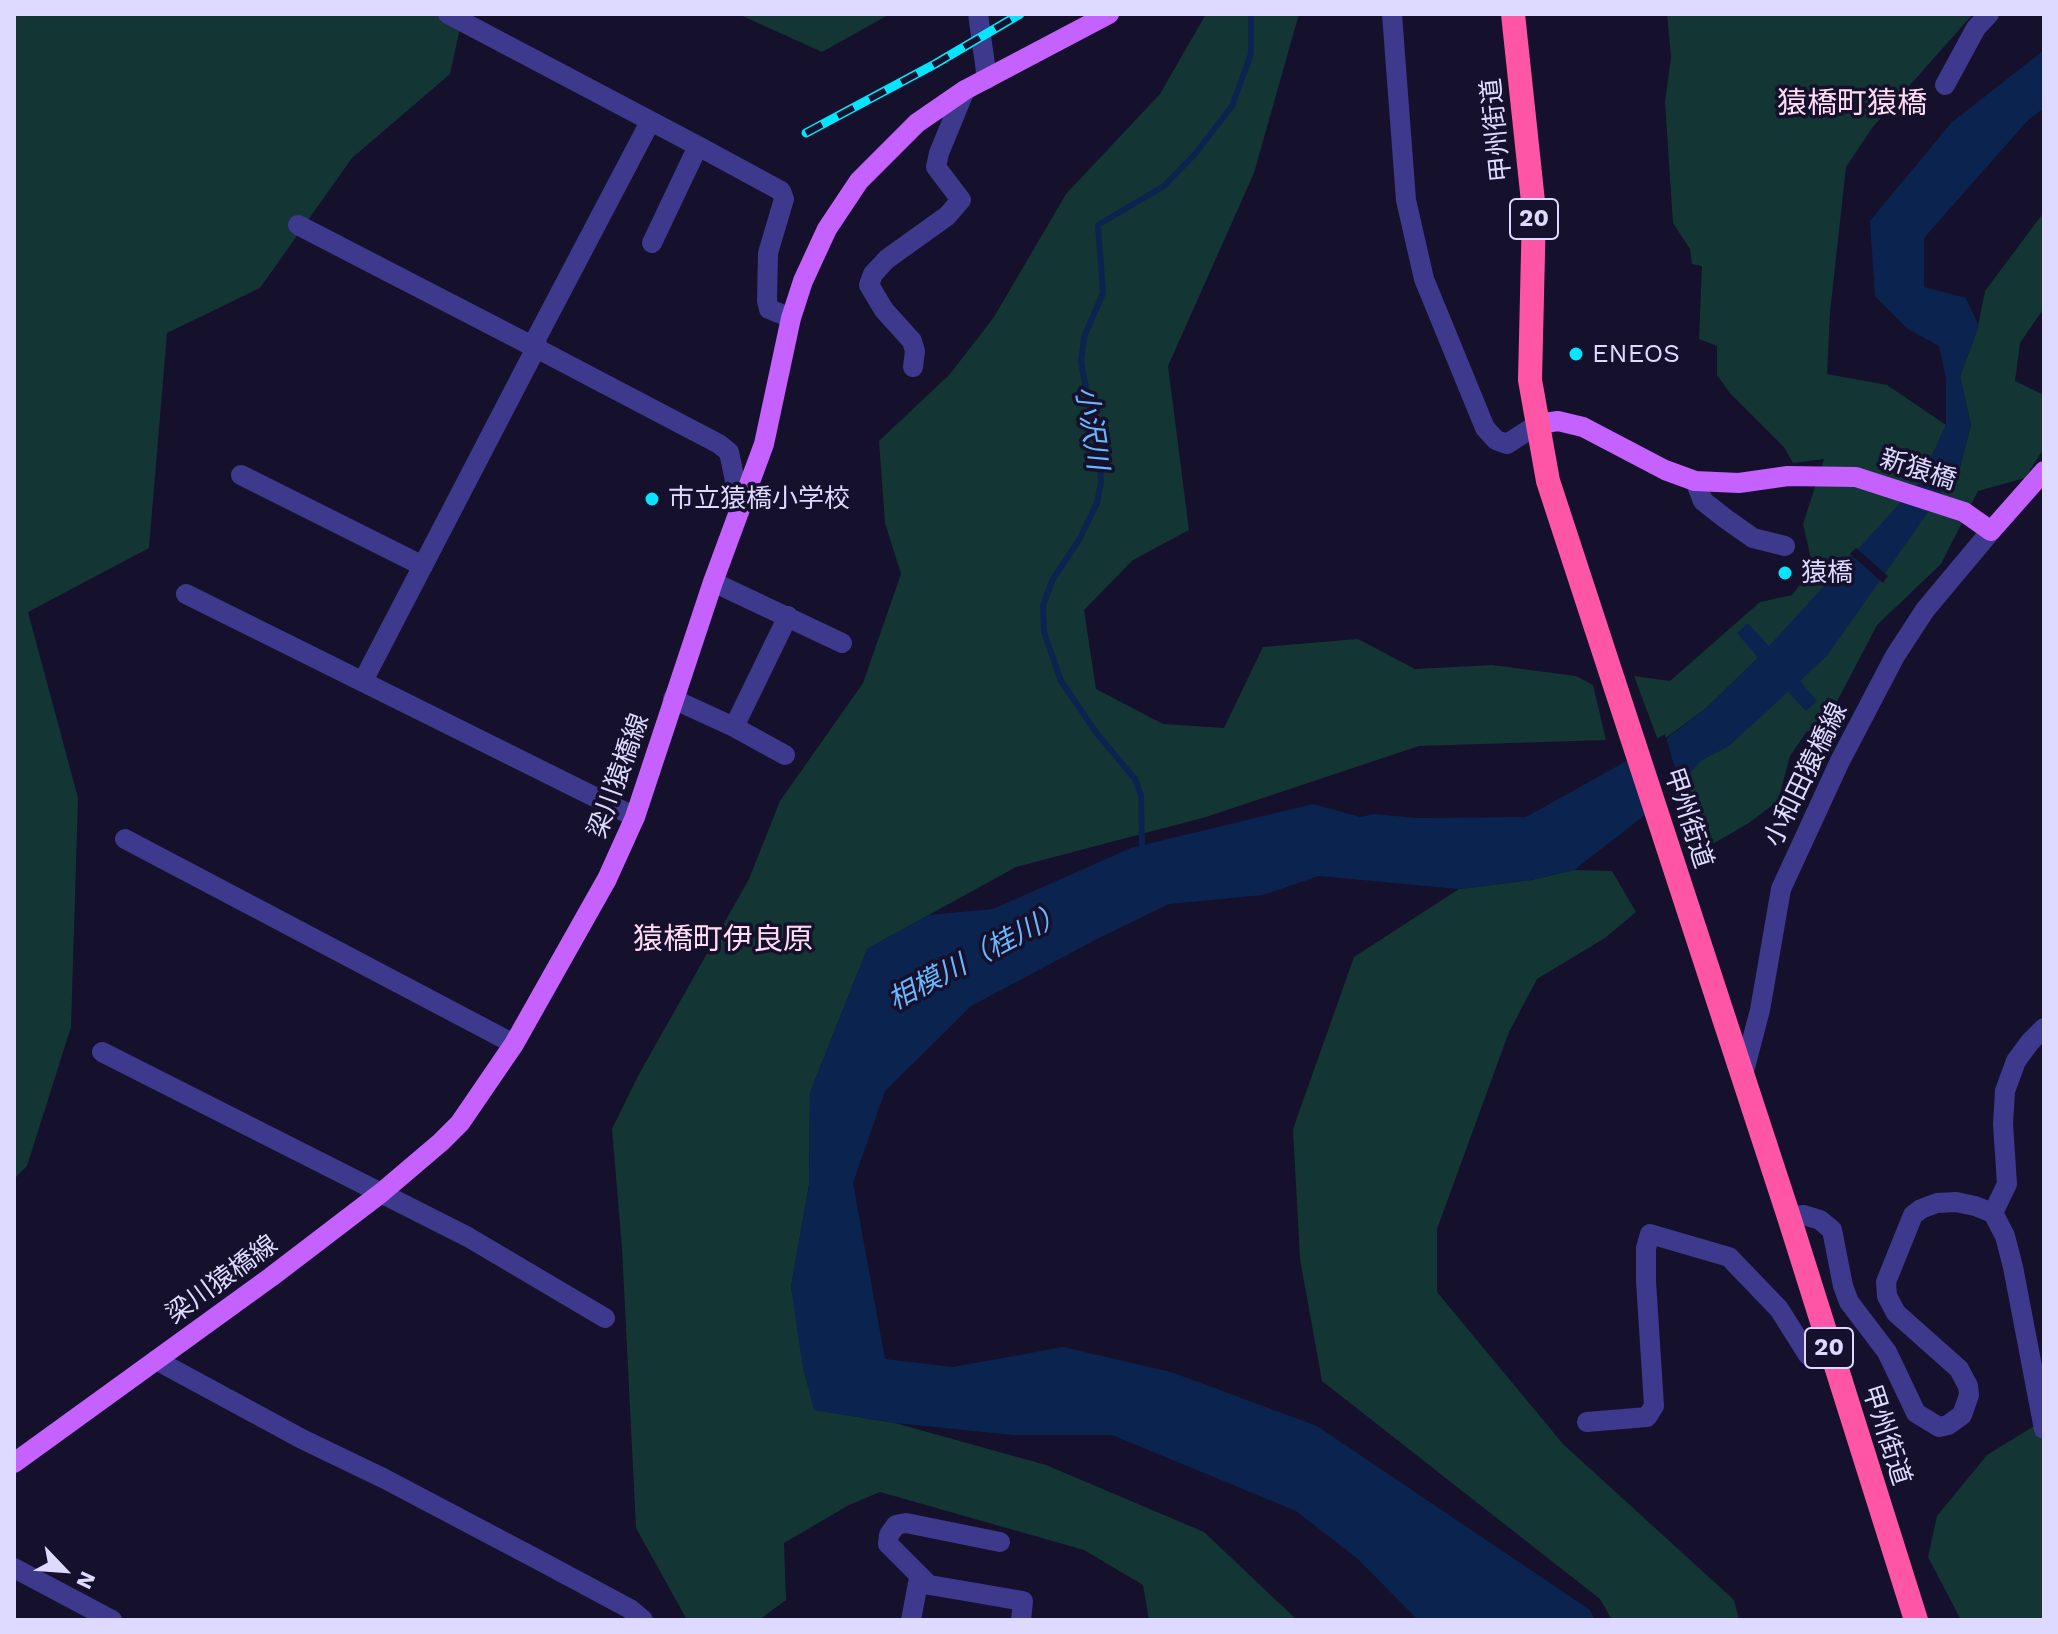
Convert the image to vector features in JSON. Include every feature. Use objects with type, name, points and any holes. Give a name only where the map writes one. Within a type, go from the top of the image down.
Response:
[{"type":"highway","name":"甲州街道","points":[[1513,14],[1534,211],[1530,380],[1548,481],[1789,1217],[1916,1620]]},
{"type":"main road","name":"梁川猿橋線","points":[[14,1463],[381,1193],[460,1123],[514,1044],[607,879],[635,817],[713,582],[764,444],[791,318],[815,252],[843,203],[859,181],[917,123],[965,90],[1109,14]]},
{"type":"main road","points":[[1538,424],[1558,421],[1583,427],[1665,470],[1695,481]]},
{"type":"main road","name":"小和田猿橋線","points":[[1991,531],[2044,471]]},
{"type":"main road","name":"新猿橋","points":[[1695,481],[1739,483],[1788,476],[1856,477],[1964,512],[1991,531]]},
{"type":"street","points":[[448,14],[781,191],[784,199],[768,253],[767,301],[769,309],[791,318]]},
{"type":"street","points":[[978,14],[987,79]]},
{"type":"street","points":[[1392,14],[1406,200],[1424,279],[1485,428],[1496,440],[1507,444],[1538,424]]},
{"type":"street","points":[[1945,85],[1976,28],[1989,14]]},
{"type":"street","points":[[913,367],[915,351],[912,341],[884,310],[869,285],[873,274],[887,259],[947,216],[961,200],[936,167],[965,90]]},
{"type":"street","points":[[363,681],[650,122]]},
{"type":"street","points":[[652,243],[698,146]]},
{"type":"street","points":[[298,225],[719,444],[729,452],[735,481],[747,492]]},
{"type":"street","points":[[241,475],[423,566]]},
{"type":"street","points":[[1695,481],[1703,501],[1726,519],[1753,538],[1785,546]]},
{"type":"street","name":"小和田猿橋線","points":[[1743,1075],[1760,1010],[1781,889],[1840,761],[1895,656],[1925,610],[1991,531]]},
{"type":"street","points":[[713,582],[842,643]]},
{"type":"street","points":[[186,594],[635,817]]},
{"type":"street","points":[[734,727],[788,616]]},
{"type":"street","points":[[673,699],[785,755]]},
{"type":"street","points":[[125,839],[514,1044]]},
{"type":"street","points":[[1993,1213],[2007,1184],[2003,1124],[2005,1091],[2016,1061],[2044,1028]]},
{"type":"street","points":[[102,1052],[468,1237],[605,1318]]},
{"type":"street","points":[[1789,1217],[1804,1215],[1820,1220],[1832,1230],[1849,1302],[1887,1352],[1916,1413],[1939,1427],[1962,1415],[1969,1395],[1968,1386],[1959,1369],[1896,1313],[1887,1296],[1886,1282],[1913,1215],[1921,1209],[1937,1203],[1956,1202],[1993,1213],[2005,1236],[2013,1267],[2044,1429]]},
{"type":"street","points":[[1587,1422],[1647,1417],[1654,1406],[1646,1281],[1646,1248],[1650,1234],[1729,1257],[1779,1309],[1808,1355],[1830,1351]]},
{"type":"street","points":[[156,1360],[548,1565],[630,1609],[643,1620]]},
{"type":"street","points":[[929,1585],[888,1544],[889,1535],[896,1525],[906,1523],[1000,1542]]},
{"type":"street","points":[[14,1568],[112,1620]]},
{"type":"street","points":[[911,1620],[918,1583],[1023,1601],[1021,1620]]},
{"type":"green space","points":[[14,14],[463,14],[450,74],[352,158],[260,288],[167,333],[149,548],[28,612],[78,798],[71,1027],[27,1166],[14,1179]]},
{"type":"green space","points":[[738,14],[890,14],[822,52]]},
{"type":"green space","points":[[1206,14],[1299,14],[1254,173],[1168,366],[1189,530],[1133,560],[1084,610],[1096,689],[1163,724],[1224,728],[1263,647],[1358,639],[1415,669],[1492,665],[1576,676],[1593,685],[1606,740],[1419,746],[1206,817],[1016,867],[867,949],[810,1093],[809,1185],[791,1287],[815,1410],[895,1423],[1046,1465],[1204,1532],[1297,1620],[1149,1620],[1143,1585],[1084,1550],[880,1492],[849,1505],[784,1543],[786,1600],[759,1620],[687,1620],[636,1528],[622,1248],[612,1129],[638,1076],[749,879],[780,801],[863,683],[901,574],[885,523],[879,441],[950,374],[994,317],[1066,194],[1160,94]]},
{"type":"green space","points":[[1667,14],[1973,14],[1872,128],[1846,167],[1830,312],[1827,374],[1887,385],[1946,425],[1921,480],[1867,542],[1760,656],[1705,709],[1659,743],[1634,676],[1670,681],[1760,602],[1792,595],[1813,568],[1803,524],[1824,459],[1793,463],[1784,447],[1729,392],[1717,375],[1717,346],[1699,339],[1702,266],[1692,264],[1690,249],[1673,223],[1665,102],[1671,57]]},
{"type":"green space","points":[[2044,212],[2044,308],[2020,343],[2015,381],[2044,395],[2044,448],[2025,478],[1978,491],[1941,564],[1877,625],[1819,736],[1807,731],[1790,756],[1778,801],[1749,823],[1697,853],[1672,794],[1700,761],[1730,745],[1924,516],[1960,467],[1971,425],[1960,376],[1977,331],[1985,291]]},
{"type":"green space","points":[[1574,870],[1612,871],[1636,912],[1605,938],[1537,979],[1509,1032],[1437,1229],[1437,1292],[1563,1444],[1734,1600],[1739,1620],[1612,1620],[1600,1599],[1322,1381],[1300,1259],[1293,1129],[1354,957],[1459,889],[1531,880]]},
{"type":"green space","points":[[2044,1420],[2044,1620],[1961,1620],[1928,1557],[1937,1516],[1987,1455]]},
{"type":"water","name":"相模川（桂川）","points":[[2044,50],[2044,108],[2028,120],[1924,238],[1924,287],[1966,298],[1979,326],[1960,376],[1971,425],[1960,467],[1827,656],[1800,681],[1817,701],[1806,711],[1788,692],[1730,745],[1700,761],[1672,794],[1574,870],[1531,880],[1459,889],[1319,876],[1263,895],[1169,904],[1099,938],[971,1006],[885,1091],[853,1183],[885,1359],[953,1367],[1063,1347],[1171,1372],[1317,1426],[1590,1610],[1595,1620],[1418,1620],[1359,1560],[1296,1511],[1112,1435],[1013,1435],[895,1423],[814,1410],[803,1369],[791,1287],[809,1185],[810,1093],[867,949],[929,915],[993,909],[1131,848],[1313,804],[1360,817],[1374,814],[1417,818],[1526,817],[1666,739],[1705,709],[1758,658],[1737,633],[1748,623],[1769,646],[1921,480],[1946,425],[1946,378],[1939,346],[1908,329],[1875,296],[1870,221],[1951,123]]},
{"type":"pier","points":[[1856,548],[1888,576],[1883,583],[1850,554]]},
{"type":"pier","points":[[1665,734],[1681,789],[1651,817],[1630,755]]},
{"type":"waterway","name":"小沢川","points":[[1142,851],[1141,795],[1135,779],[1098,735],[1061,681],[1044,632],[1043,605],[1053,579],[1079,540],[1097,503],[1101,482],[1081,362],[1084,337],[1103,293],[1098,225],[1164,186],[1195,154],[1232,106],[1251,54],[1251,14]]},
{"type":"railway","points":[[806,133],[1020,14]]},
{"type":"place","name":"ENEOS","points":[[1576,354]]},
{"type":"place","name":"市立猿橋小学校","points":[[652,499]]},
{"type":"place","name":"猿橋","points":[[1785,573]]},
{"type":"district","name":"猿橋町猿橋","points":[[1852,104]]},
{"type":"district","name":"猿橋町伊良原","points":[[723,940]]}]
